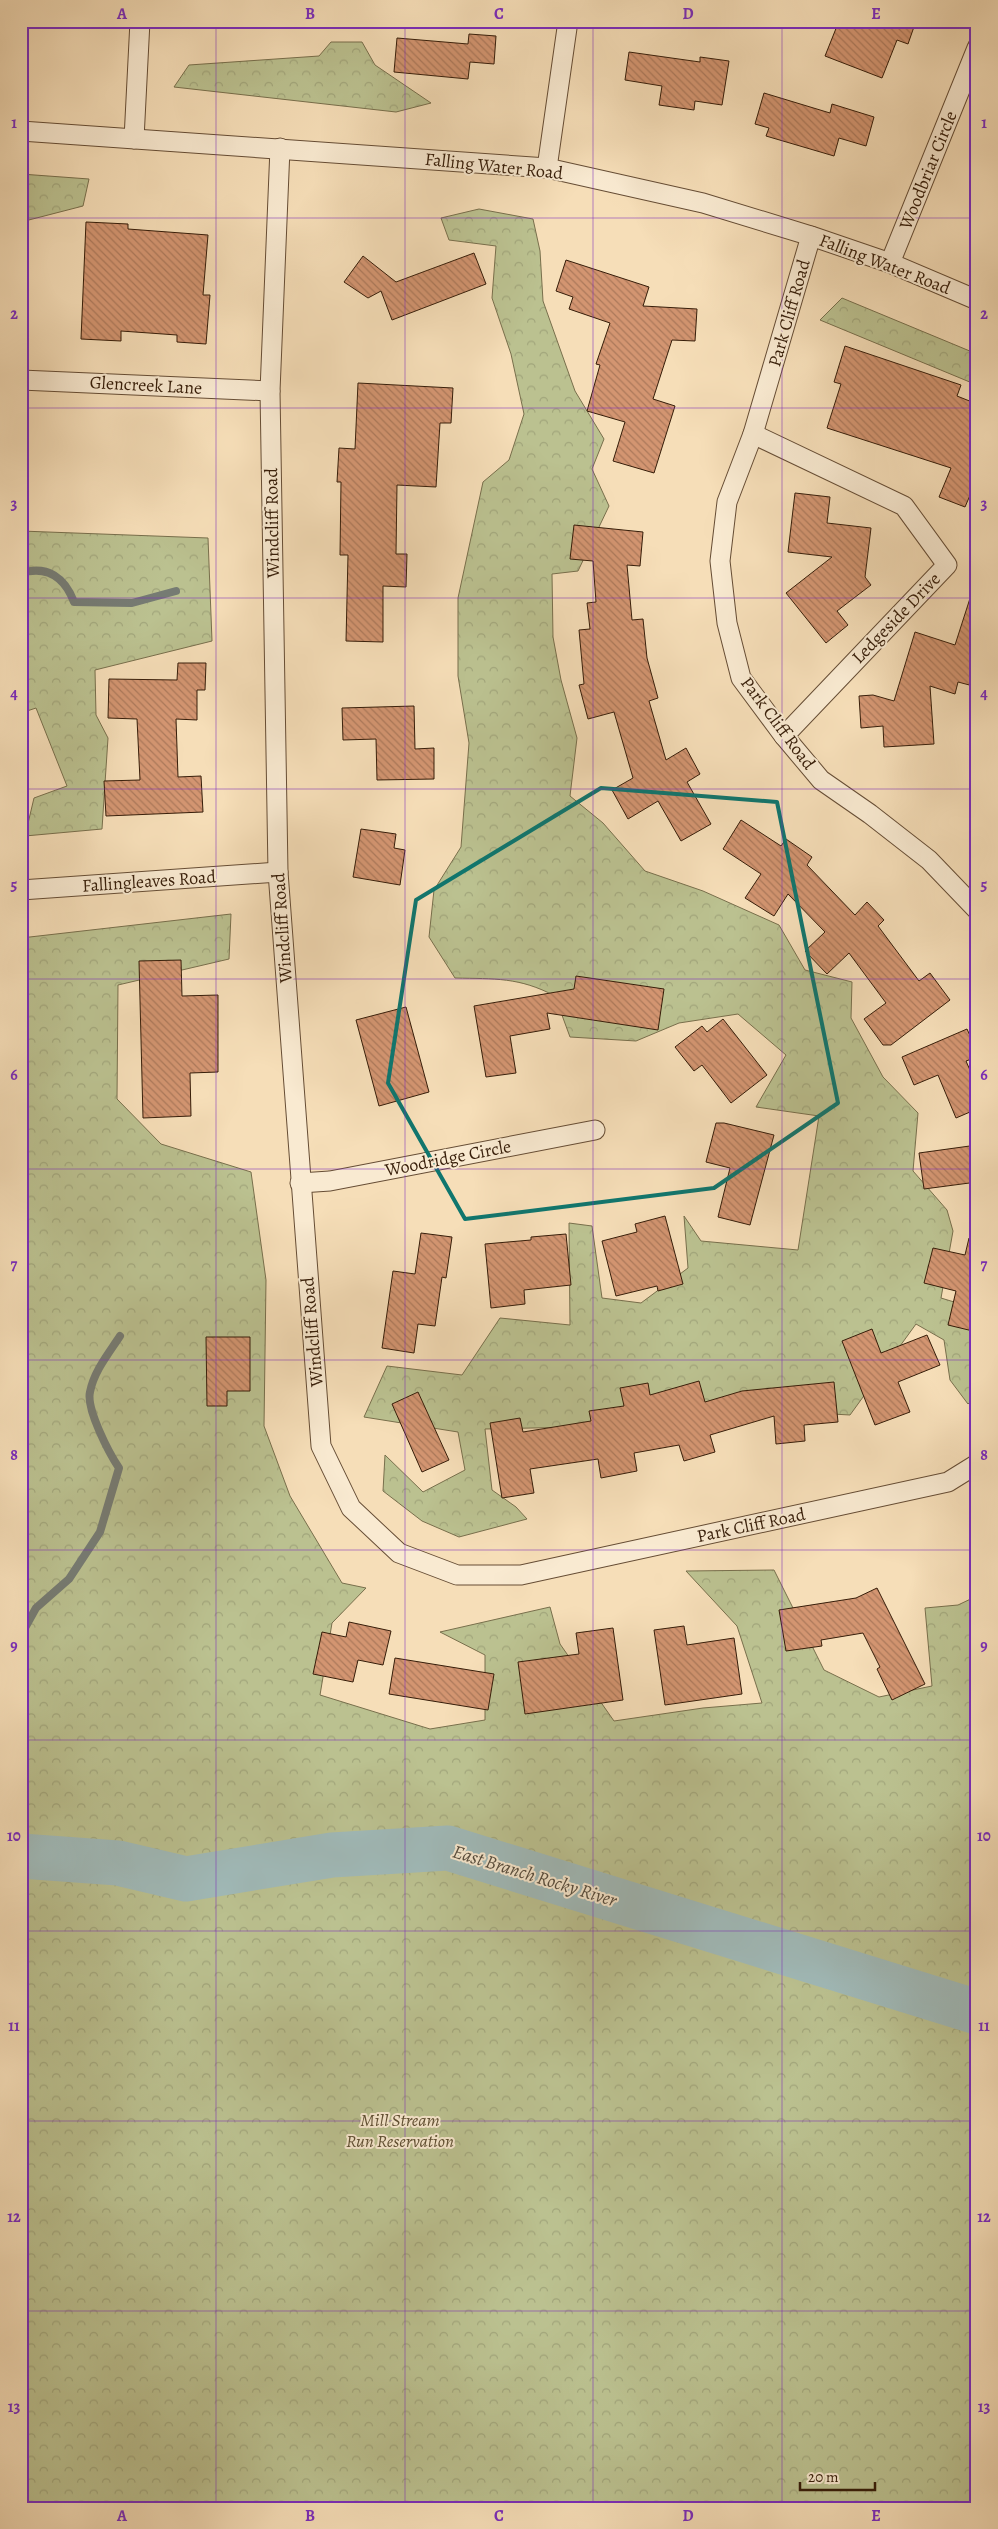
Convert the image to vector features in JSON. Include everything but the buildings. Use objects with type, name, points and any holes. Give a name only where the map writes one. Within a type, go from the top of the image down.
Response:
[{"type":"street","points":[[134,139],[140,21]]},
{"type":"street","points":[[548,168],[568,21]]},
{"type":"street","name":"Woodbriar Circle","points":[[890,263],[977,48]]},
{"type":"street","name":"Falling Water Road","points":[[21,131],[548,168],[703,203],[811,236],[890,263],[977,300]]},
{"type":"street","name":"Windcliff Road","points":[[280,148],[270,391],[278,872],[321,1446],[351,1508],[399,1553],[457,1574],[521,1575]]},
{"type":"street","name":"Park Cliff Road","points":[[811,236],[753,434],[727,502],[720,562],[727,623],[741,678],[784,736],[821,780],[870,814],[929,860],[977,910]]},
{"type":"street","name":"Glencreek Lane","points":[[21,380],[270,391]]},
{"type":"street","name":"Ledgeside Drive","points":[[753,434],[904,506],[947,565],[784,736]]},
{"type":"street","name":"Fallingleaves Road","points":[[21,890],[278,872]]},
{"type":"street","name":"Woodridge Circle","points":[[300,1183],[330,1181],[595,1130]]},
{"type":"street","name":"Park Cliff Road","points":[[521,1575],[948,1482],[977,1464]]},
{"type":"highlighted area","points":[[601,788],[777,802],[838,1103],[714,1188],[465,1219],[388,1083],[416,900]]},
{"type":"green space","points":[[331,42],[362,42],[375,65],[431,103],[396,112],[174,87],[189,65],[319,56]]},
{"type":"green space","points":[[21,174],[89,179],[83,206],[21,222]]},
{"type":"green space","points":[[479,209],[533,219],[540,251],[543,301],[575,391],[604,439],[592,469],[609,506],[578,571],[552,574],[553,637],[561,680],[577,738],[570,796],[603,823],[645,871],[703,891],[779,925],[805,970],[852,982],[851,1018],[883,1077],[918,1113],[913,1171],[947,1210],[953,1231],[941,1298],[977,1309],[977,1395],[968,1404],[950,1380],[944,1340],[916,1324],[850,1415],[760,1410],[579,1427],[485,1429],[492,1490],[516,1507],[527,1519],[459,1537],[422,1521],[383,1491],[385,1455],[423,1492],[465,1470],[458,1432],[364,1417],[387,1366],[462,1375],[500,1318],[570,1325],[569,1223],[592,1226],[602,1298],[641,1303],[688,1268],[684,1216],[701,1241],[798,1250],[819,1116],[756,1107],[786,1055],[738,1014],[679,1023],[636,1041],[570,1037],[555,996],[518,982],[495,979],[455,978],[429,937],[434,890],[461,847],[469,743],[458,676],[458,598],[483,482],[509,460],[524,414],[511,354],[492,298],[496,246],[449,240],[441,218]]},
{"type":"green space","points":[[842,298],[977,354],[977,385],[820,320]]},
{"type":"green space","points":[[21,531],[208,538],[212,641],[95,670],[96,715],[108,738],[102,829],[25,836],[34,798],[67,786],[36,708],[21,713]]},
{"type":"green space","name":"Mill Stream Run Reservation","points":[[231,914],[229,959],[118,985],[117,1099],[161,1144],[251,1172],[266,1280],[264,1426],[290,1496],[342,1583],[366,1588],[332,1623],[320,1695],[430,1729],[485,1720],[485,1655],[440,1632],[550,1607],[560,1644],[614,1721],[703,1708],[762,1703],[737,1626],[686,1571],[774,1570],[824,1670],[879,1697],[932,1686],[925,1608],[958,1605],[977,1596],[977,2508],[21,2508],[21,1163],[24,1161],[24,1104],[21,1100],[21,938]]},
{"type":"waterway","points":[[21,573],[31,571],[47,572],[66,586],[74,602],[132,603],[176,591]]},
{"type":"waterway","points":[[21,1635],[36,1608],[69,1579],[100,1532],[119,1468],[104,1442],[95,1420],[91,1409],[90,1392],[98,1370],[120,1336]]},
{"type":"waterway","name":"East Branch Rocky River","points":[[21,1856],[118,1863],[186,1879],[332,1855],[448,1848],[977,2012]]}]
